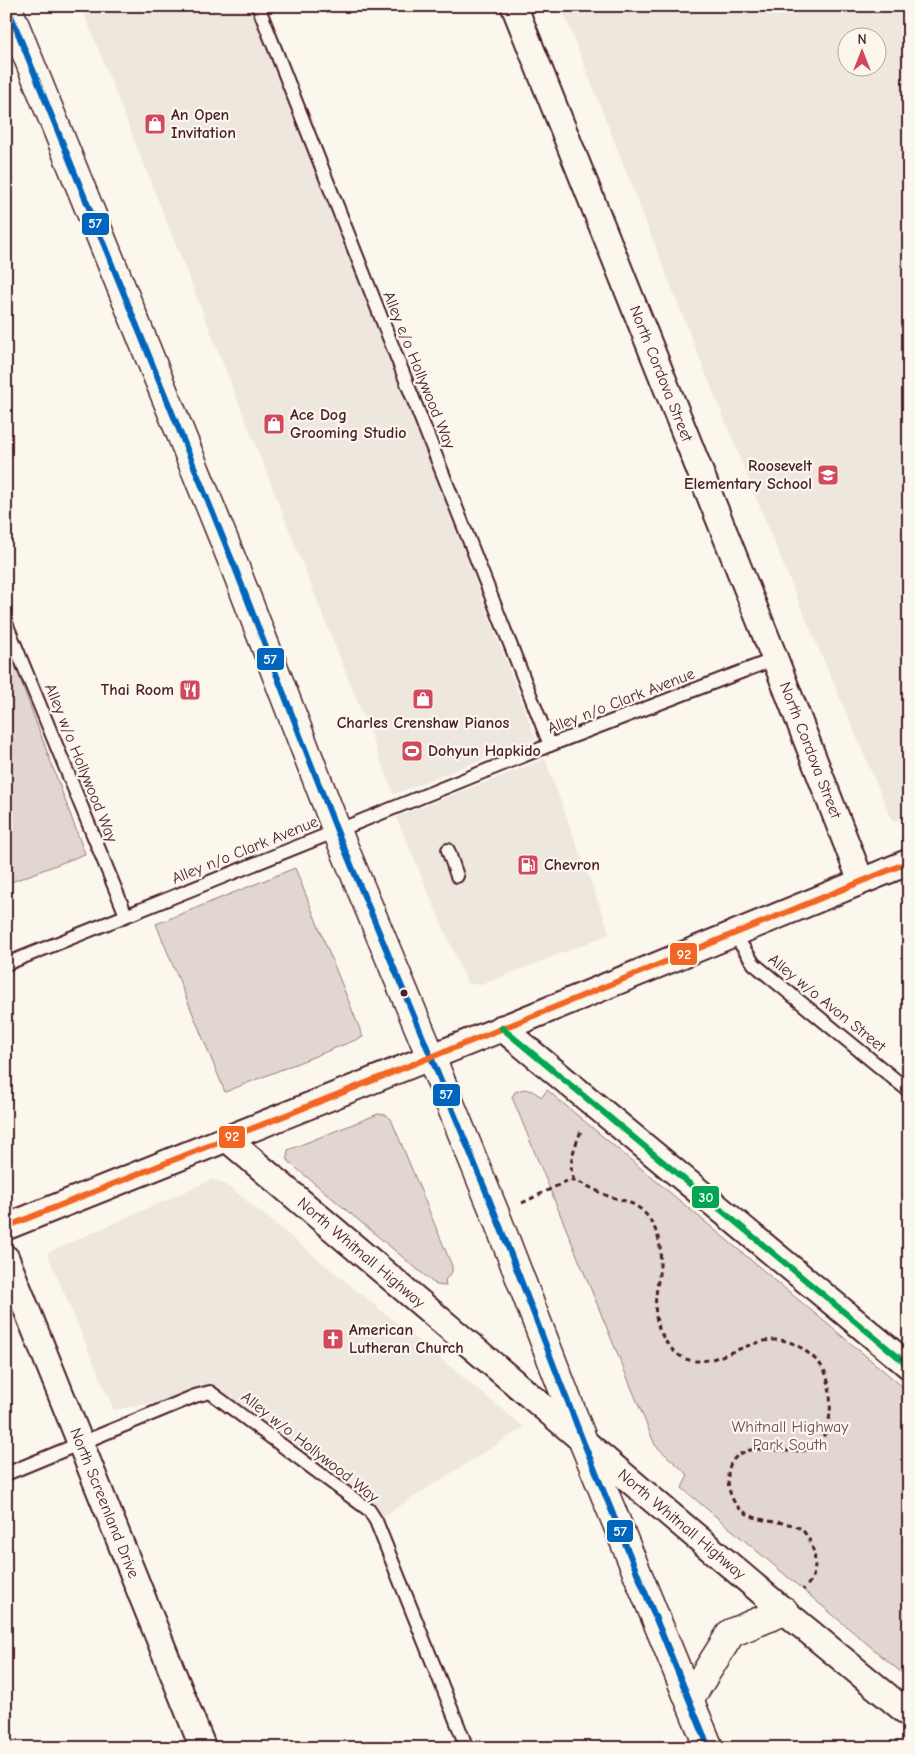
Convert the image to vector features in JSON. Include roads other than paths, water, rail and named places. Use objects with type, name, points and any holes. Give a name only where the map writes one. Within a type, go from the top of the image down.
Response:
[{"type":"main road","points":[[7,6],[234,565],[337,831],[496,1216],[583,1441],[709,1748]]},
{"type":"main road","points":[[690,1698],[731,1633],[784,1611]]},
{"type":"street","name":"North Cordova Street","points":[[514,6],[775,659],[861,881]]},
{"type":"street","points":[[6,1227],[431,1057],[909,862]]},
{"type":"street","points":[[502,1028],[909,1366]]},
{"type":"street","name":"North Whitnall Highway","points":[[227,1139],[784,1611],[909,1714]]},
{"type":"street","name":"North Screenland Drive","points":[[6,1258],[203,1748]]},
{"type":"lane","name":"Alley e/o Hollywood Way","points":[[258,6],[550,745]]},
{"type":"lane","name":"Alley w/o Hollywood Way","points":[[6,624],[126,915]]},
{"type":"lane","name":"Alley n/o Clark Avenue","points":[[6,964],[550,745],[775,659]]},
{"type":"lane","points":[[448,850],[457,876]]},
{"type":"lane","name":"Alley w/o Avon Street","points":[[734,934],[754,964],[909,1091]]},
{"type":"lane","name":"Alley w/o Hollywood Way","points":[[81,1443],[195,1396],[210,1392],[369,1510],[376,1521],[467,1748]]},
{"type":"lane","points":[[6,1474],[81,1443]]},
{"type":"place","name":"An Open Invitation","points":[[155,124]]},
{"type":"place","name":"Ace Dog Grooming Studio","points":[[274,424]]},
{"type":"place","name":"Roosevelt Elementary School","points":[[828,475]]},
{"type":"place","name":"Thai Room","points":[[190,690]]},
{"type":"place","name":"Charles Crenshaw Pianos","points":[[423,699]]},
{"type":"place","name":"Dohyun Hapkido","points":[[412,751]]},
{"type":"place","name":"Chevron","points":[[528,865]]},
{"type":"place","name":"American Lutheran Church","points":[[333,1339]]},
{"type":"park label","name":"Whitnall Highway Park South","points":[[790,1436]]}]
